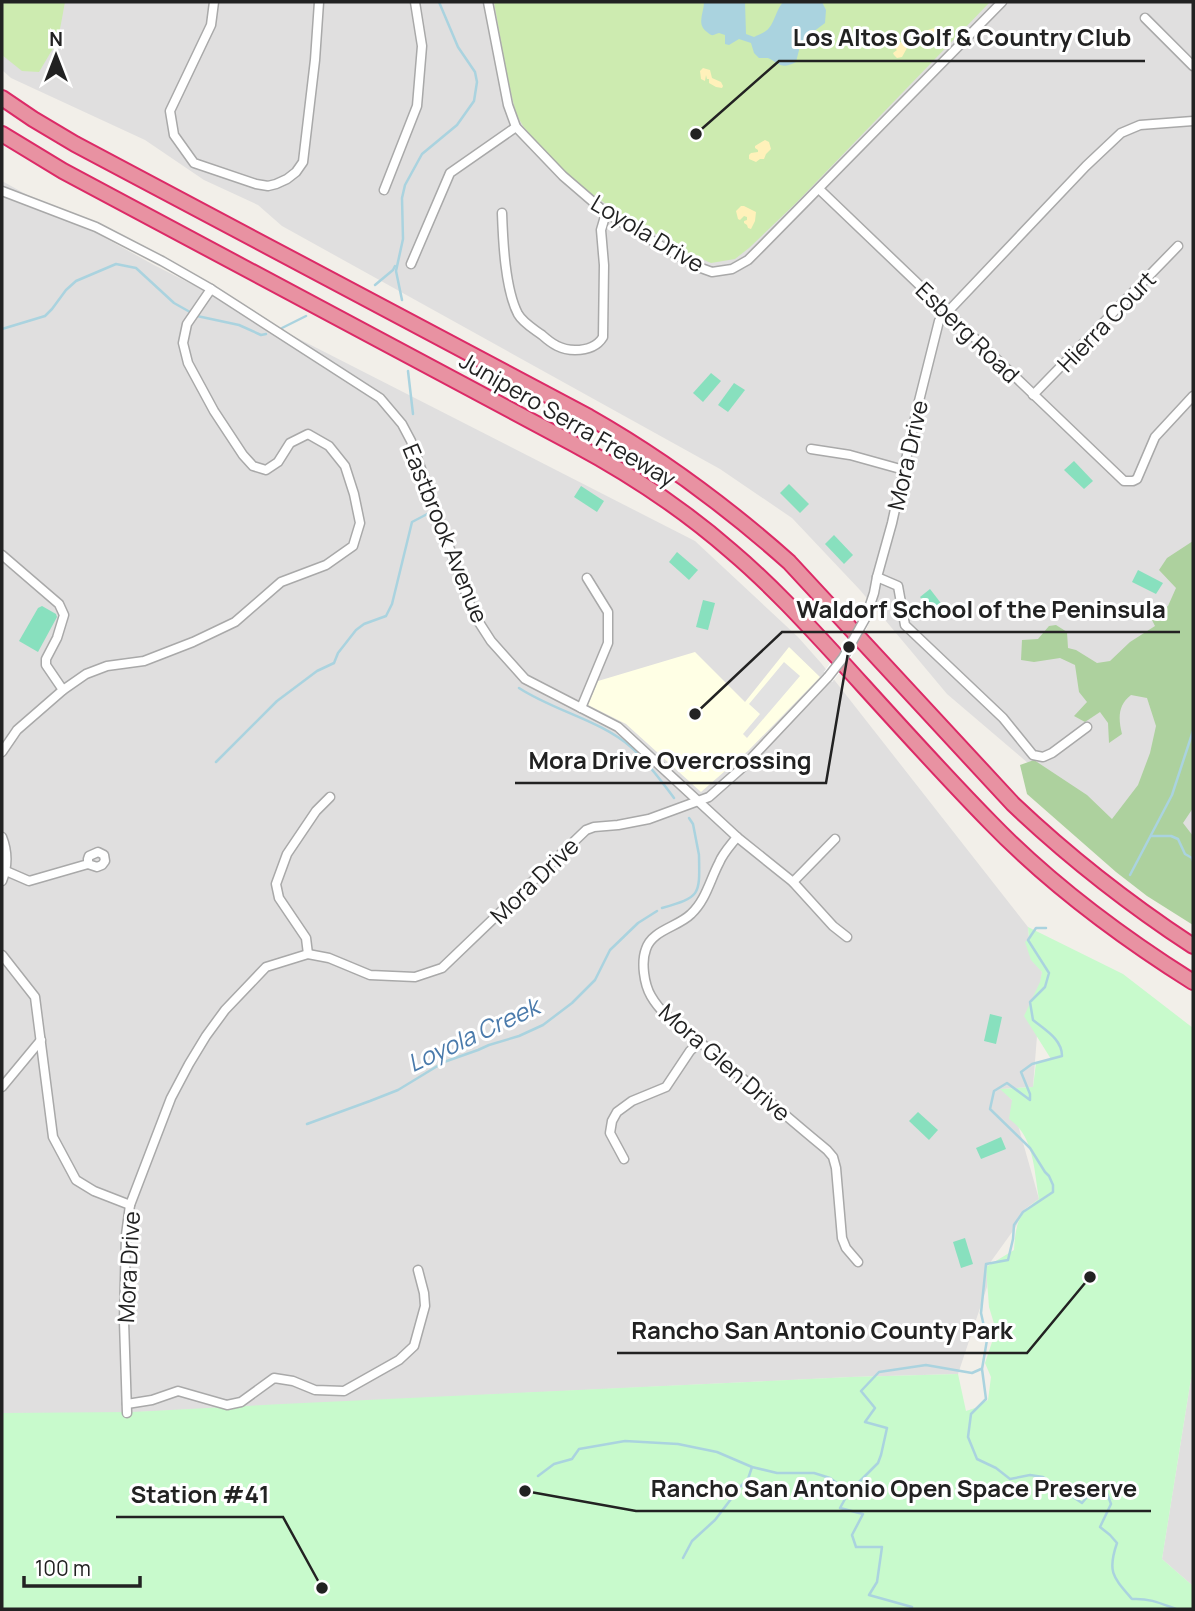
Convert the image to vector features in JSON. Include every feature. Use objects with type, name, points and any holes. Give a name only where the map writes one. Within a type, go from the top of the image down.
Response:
[{"type":"highway","name":"Junipero Serra Freeway","points":[[2,98],[75,144],[589,416],[673,468],[751,528],[789,562],[1013,804],[1049,838],[1121,897],[1193,946]]},
{"type":"highway","name":"Junipero Serra Freeway","points":[[2,134],[63,171],[585,449],[656,492],[731,550],[767,584],[990,823],[1029,860],[1103,921],[1193,982]]},
{"type":"street","points":[[214,2],[211,25],[170,110],[174,135],[194,163],[268,186],[288,179],[303,162],[315,60],[318,2]]},
{"type":"street","points":[[384,190],[417,106],[422,46],[415,2]]},
{"type":"street","points":[[411,264],[450,173],[516,127],[508,105],[488,2]]},
{"type":"street","name":"Loyola Drive","points":[[516,127],[563,176],[606,213],[701,268],[712,272],[732,269],[748,260],[1002,2]]},
{"type":"street","points":[[1144,18],[1193,66]]},
{"type":"street","name":"Mora Drive","points":[[418,1270],[425,1293],[425,1306],[414,1346],[399,1360],[344,1391],[315,1390],[292,1381],[274,1378],[241,1402],[227,1405],[178,1391],[127,1408],[124,1321],[126,1235],[130,1205],[171,1098],[189,1064],[225,1010],[266,967],[308,954],[329,958],[370,975],[415,977],[442,968],[586,830],[649,819],[714,794],[828,677],[844,658],[866,617],[892,523],[939,321],[1059,194],[1121,133],[1140,125],[1193,121]]},
{"type":"street","name":"Esberg Road","points":[[818,189],[1124,481],[1137,479],[1155,437],[1193,396]]},
{"type":"street","name":"Eastbrook Avenue","points":[[2,191],[96,227],[162,261],[211,289],[380,398],[402,424],[411,441],[473,613],[491,641],[525,679],[618,727],[737,837],[793,882],[833,926],[847,937]]},
{"type":"street","points":[[502,213],[509,287],[518,316],[556,346],[575,350],[593,346],[603,337],[604,265],[601,230],[606,213]]},
{"type":"street","name":"Hierra Court","points":[[1032,395],[1178,246]]},
{"type":"street","points":[[2,752],[17,730],[86,674],[107,666],[144,661],[235,622],[281,582],[326,565],[353,546],[359,523],[354,494],[345,466],[329,446],[308,434],[290,443],[278,462],[266,470],[253,466],[217,415],[188,363],[183,343],[187,324],[211,289]]},
{"type":"street","points":[[811,449],[853,456],[904,470]]},
{"type":"street","points":[[2,555],[59,604],[64,615],[57,638],[46,659],[46,665],[63,690]]},
{"type":"street","points":[[877,576],[898,586],[905,625],[1003,718],[1033,755],[1043,757],[1052,753],[1087,727]]},
{"type":"street","points":[[581,708],[608,643],[608,612],[587,578]]},
{"type":"street","points":[[308,954],[306,938],[279,898],[276,884],[287,854],[316,811],[330,797]]},
{"type":"street","points":[[2,837],[6,849],[6,871],[2,881]]},
{"type":"street","name":"Mora Glen Drive","points":[[737,837],[719,862],[698,906],[686,919],[657,935],[649,943],[645,951],[644,970],[650,995],[668,1018],[700,1042],[833,1157],[842,1238],[846,1248],[858,1262]]},
{"type":"street","points":[[793,882],[835,838]]},
{"type":"street","points":[[6,871],[29,881],[88,864]]},
{"type":"street","points":[[2,955],[35,997],[53,1137],[76,1180],[93,1191],[130,1205]]},
{"type":"street","points":[[2,1087],[41,1040]]},
{"type":"street","points":[[624,1159],[610,1133],[613,1118],[632,1101],[666,1087],[690,1051],[700,1042]]},
{"type":"shaded area","points":[[2,2],[1193,2],[1193,898],[1158,874],[947,694],[860,590],[792,518],[720,469],[282,226],[258,205],[204,180],[145,140],[11,78],[2,70]]},
{"type":"shaded area","points":[[2,181],[154,265],[695,541],[798,637],[821,663],[1028,927],[1029,938],[1042,972],[1033,1087],[1002,1089],[1012,1100],[1039,1199],[1025,1209],[987,1267],[987,1287],[958,1374],[119,1413],[2,1414]]},
{"type":"shaded area","points":[[789,647],[820,677],[749,750],[701,792],[626,724],[588,705],[598,681],[695,652],[745,702]]},
{"type":"shaded area","points":[[784,662],[800,676],[747,738],[743,734],[760,714],[749,704]]},
{"type":"shaded area","points":[[1193,1366],[1193,1586],[1162,1559]]},
{"type":"green space","points":[[2,2],[65,2],[58,40],[39,72],[22,71],[2,55]]},
{"type":"green space","points":[[494,2],[990,2],[749,248],[735,259],[711,263],[692,255],[612,208],[572,180],[537,143],[516,114]]},
{"type":"green space","points":[[711,373],[721,381],[703,402],[693,393]]},
{"type":"green space","points":[[734,383],[745,390],[728,412],[718,405]]},
{"type":"green space","points":[[1074,461],[1093,481],[1084,489],[1064,470]]},
{"type":"green space","points":[[789,484],[809,504],[800,513],[780,493]]},
{"type":"green space","points":[[581,486],[604,501],[597,512],[574,497]]},
{"type":"green space","points":[[834,535],[853,555],[844,564],[825,544]]},
{"type":"green space","points":[[1193,541],[1193,808],[1183,823],[1193,836],[1193,925],[1147,896],[1116,872],[1027,794],[1020,765],[1034,760],[1087,795],[1112,819],[1138,785],[1150,753],[1156,726],[1147,698],[1131,695],[1127,699],[1120,712],[1122,734],[1109,743],[1108,723],[1100,712],[1085,722],[1074,716],[1087,702],[1079,692],[1075,665],[1060,658],[1034,662],[1021,660],[1022,640],[1038,639],[1049,626],[1056,625],[1067,632],[1068,648],[1097,663],[1110,661],[1130,642],[1155,626],[1150,616],[1168,606],[1176,588],[1159,570],[1167,558]]},
{"type":"green space","points":[[677,552],[698,570],[689,580],[669,562]]},
{"type":"green space","points":[[1138,570],[1163,583],[1156,594],[1132,582]]},
{"type":"green space","points":[[930,589],[947,611],[937,618],[920,597]]},
{"type":"green space","points":[[703,600],[715,603],[708,630],[696,627]]},
{"type":"green space","points":[[42,606],[57,617],[38,652],[19,641],[38,608]]},
{"type":"green space","points":[[1028,927],[1123,974],[1193,1028],[1193,1366],[1162,1559],[1193,1586],[1193,1609],[2,1609],[2,1413],[132,1412],[958,1374],[966,1411],[988,1400],[991,1377],[985,1363],[996,1330],[989,1307],[986,1267],[1014,1250],[1019,1221],[1026,1210],[1039,1199],[1032,1154],[1024,1135],[1009,1119],[1012,1100],[1000,1089],[1033,1087],[1036,1063],[1051,1059],[1024,1016],[1042,972],[1031,960],[1025,942],[1029,938]]},
{"type":"green space","points":[[990,1014],[1002,1017],[996,1044],[984,1041]]},
{"type":"green space","points":[[918,1112],[938,1130],[929,1140],[909,1121]]},
{"type":"green space","points":[[1001,1137],[1006,1149],[981,1159],[976,1148]]},
{"type":"green space","points":[[965,1238],[973,1264],[961,1268],[953,1242]]},
{"type":"sand","points":[[934,28],[938,31],[937,37],[931,36],[926,43],[919,45],[917,42],[920,34]]},
{"type":"sand","points":[[905,40],[912,44],[913,48],[907,48],[902,57],[897,58],[893,53],[897,50],[895,45]]},
{"type":"sand","points":[[703,68],[710,70],[712,78],[721,82],[722,88],[709,83],[706,75],[705,81],[701,79],[700,71]]},
{"type":"sand","points":[[765,140],[769,142],[771,149],[764,159],[756,162],[749,159],[751,153],[758,152],[755,146]]},
{"type":"sand","points":[[741,206],[756,212],[751,229],[744,223],[747,217],[738,219],[736,211]]},
{"type":"water","points":[[704,2],[745,2],[746,34],[754,37],[769,28],[783,2],[822,2],[826,10],[825,23],[805,38],[796,62],[783,66],[768,58],[759,58],[751,43],[739,39],[729,45],[725,44],[725,35],[712,35],[707,32],[701,22]]},
{"type":"pier","points":[[859,612],[870,621],[849,661],[832,682],[824,672],[845,642]]},
{"type":"waterway","name":"Loyola Creek","points":[[402,300],[396,271],[403,239],[402,198],[405,185],[422,154],[457,125],[474,101],[477,82],[475,72],[458,47],[439,2]]},
{"type":"waterway","points":[[2,329],[45,316],[76,281],[116,264],[136,268],[174,303],[197,316],[239,325],[261,335],[266,334]]},
{"type":"waterway","points":[[375,285],[395,266]]},
{"type":"waterway","points":[[282,328],[306,316]]},
{"type":"waterway","name":"Loyola Creek","points":[[408,371],[413,414]]},
{"type":"waterway","points":[[216,762],[277,701],[317,671],[334,663],[338,653],[356,630],[386,616],[392,604],[412,522],[431,512]]},
{"type":"waterway","name":"Loyola Creek","points":[[519,688],[619,738],[643,759],[674,798]]},
{"type":"waterway","points":[[1130,875],[1172,795],[1193,731]]},
{"type":"waterway","name":"Loyola Creek","points":[[689,818],[693,824],[699,855]]},
{"type":"waterway","points":[[1151,836],[1171,836],[1178,839],[1185,854],[1193,861]]},
{"type":"waterway","name":"Loyola Creek","points":[[662,908],[684,901],[695,893],[699,879],[699,856]]},
{"type":"waterway","name":"Loyola Creek","points":[[307,1124],[398,1090],[444,1062],[543,1025],[572,1003],[595,980],[610,950],[638,923],[657,911]]},
{"type":"waterway","points":[[1046,928],[1036,928],[1028,940],[1049,973],[1045,987],[1030,1002],[1033,1020],[1056,1040],[1062,1056],[1032,1064],[1021,1072],[1030,1100],[1007,1083],[994,1091],[990,1109],[1030,1148],[1049,1176],[1053,1192],[1023,1212],[1014,1225],[1008,1260],[986,1264],[981,1313],[987,1340],[982,1369],[986,1399],[971,1414],[968,1437],[977,1459],[996,1468],[1010,1479],[1030,1475],[1043,1477],[1082,1503],[1092,1491],[1107,1493],[1111,1504],[1100,1527],[1117,1543],[1112,1561],[1116,1579],[1132,1599],[1149,1600],[1176,1609]]},
{"type":"waterway","points":[[910,1609],[912,1607],[869,1595],[877,1582],[882,1547],[856,1547],[852,1535],[863,1514],[840,1508],[849,1492],[878,1463],[887,1428],[865,1422],[875,1408],[861,1391],[879,1372],[926,1365],[972,1373],[981,1369]]},
{"type":"waterway","points":[[538,1476],[554,1464],[572,1459],[579,1449],[625,1441],[678,1444],[717,1452],[752,1467],[777,1473],[814,1473],[830,1478],[849,1492]]},
{"type":"waterway","points":[[683,1558],[692,1541],[715,1520],[748,1479],[752,1467]]},
{"type":"place","name":"Los Altos Golf & Country Club","points":[[696,134]]},
{"type":"place","name":"Mora Drive Overcrossing","points":[[849,647]]},
{"type":"place","name":"Waldorf School of the Peninsula","points":[[695,714]]},
{"type":"place","name":"Rancho San Antonio County Park","points":[[1090,1277]]},
{"type":"place","name":"Rancho San Antonio Open Space Preserve","points":[[525,1491]]},
{"type":"place","name":"Station #41","points":[[322,1588]]}]
